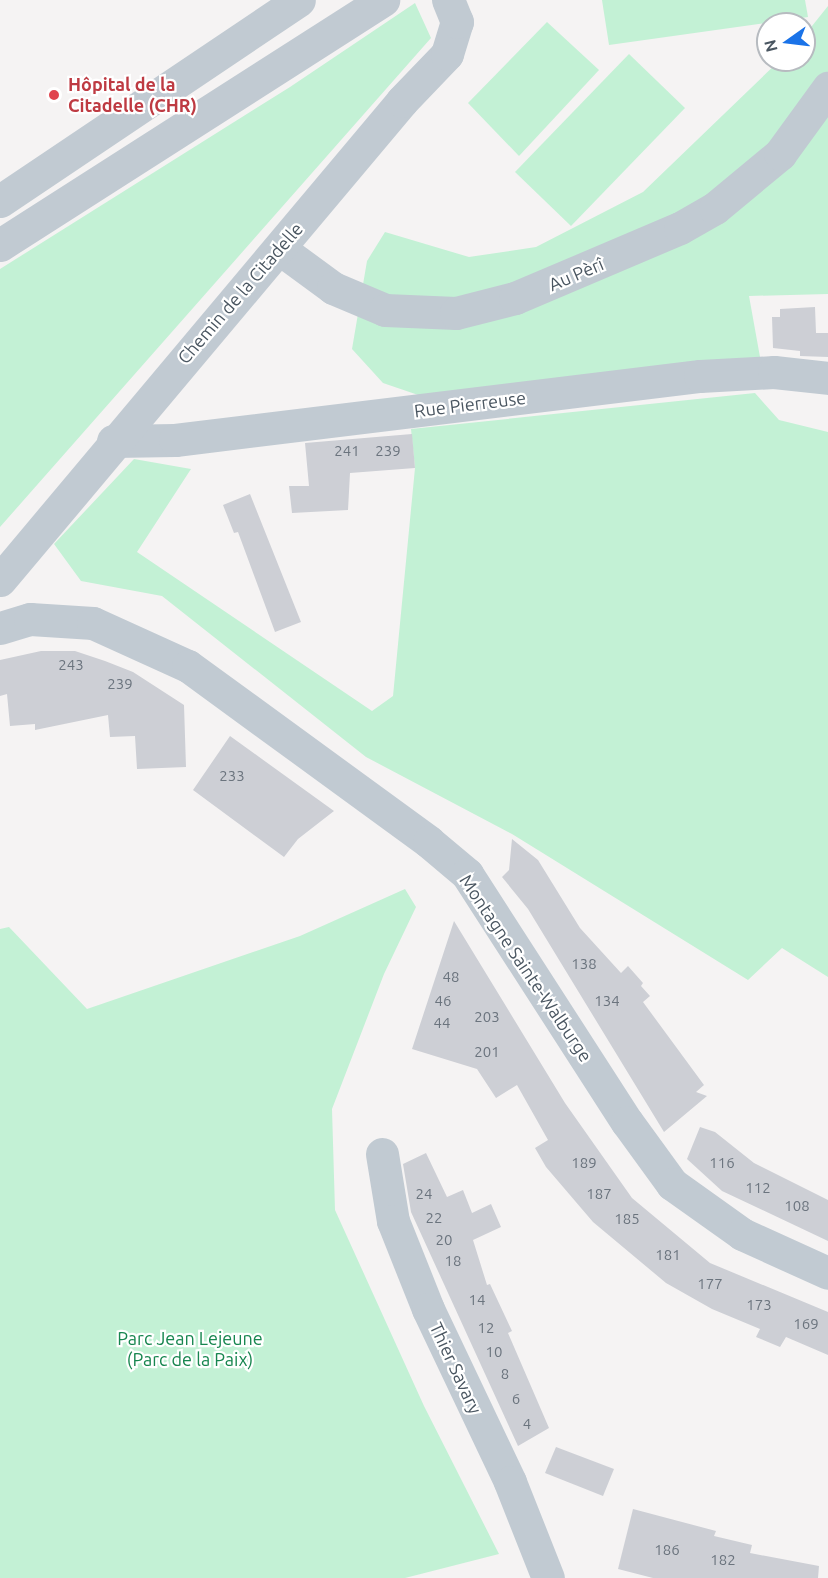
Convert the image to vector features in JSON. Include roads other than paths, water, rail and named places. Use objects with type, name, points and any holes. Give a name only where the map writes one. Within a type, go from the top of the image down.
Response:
[{"type":"street","name":"Chemin de la Citadelle","points":[[0,580],[113,441],[280,249],[402,101],[447,54],[458,22],[448,0]]},
{"type":"street","points":[[0,201],[294,1],[317,43]]},
{"type":"street","points":[[0,245],[317,43],[377,2]]},
{"type":"street","name":"Au Pèrî","points":[[280,249],[333,288],[384,310],[456,313],[515,298],[650,242],[715,208],[780,154],[828,88]]},
{"type":"street","name":"Rue Pierreuse","points":[[113,441],[175,440],[700,376],[774,372],[828,378]]},
{"type":"street","name":"Montagne Sainte-Walburge","points":[[0,628],[30,619],[93,623],[188,666],[429,842],[467,874],[672,1184],[741,1234],[828,1274]]},
{"type":"street","name":"Thier Savary","points":[[382,1154],[393,1221],[428,1309],[510,1482],[548,1578]]},
{"type":"place","name":"Hôpital de la Citadelle (CHR)","points":[[54,95]]},
{"type":"park label","name":"Parc Jean Lejeune (Parc de la Paix)","points":[[190,1349]]}]
